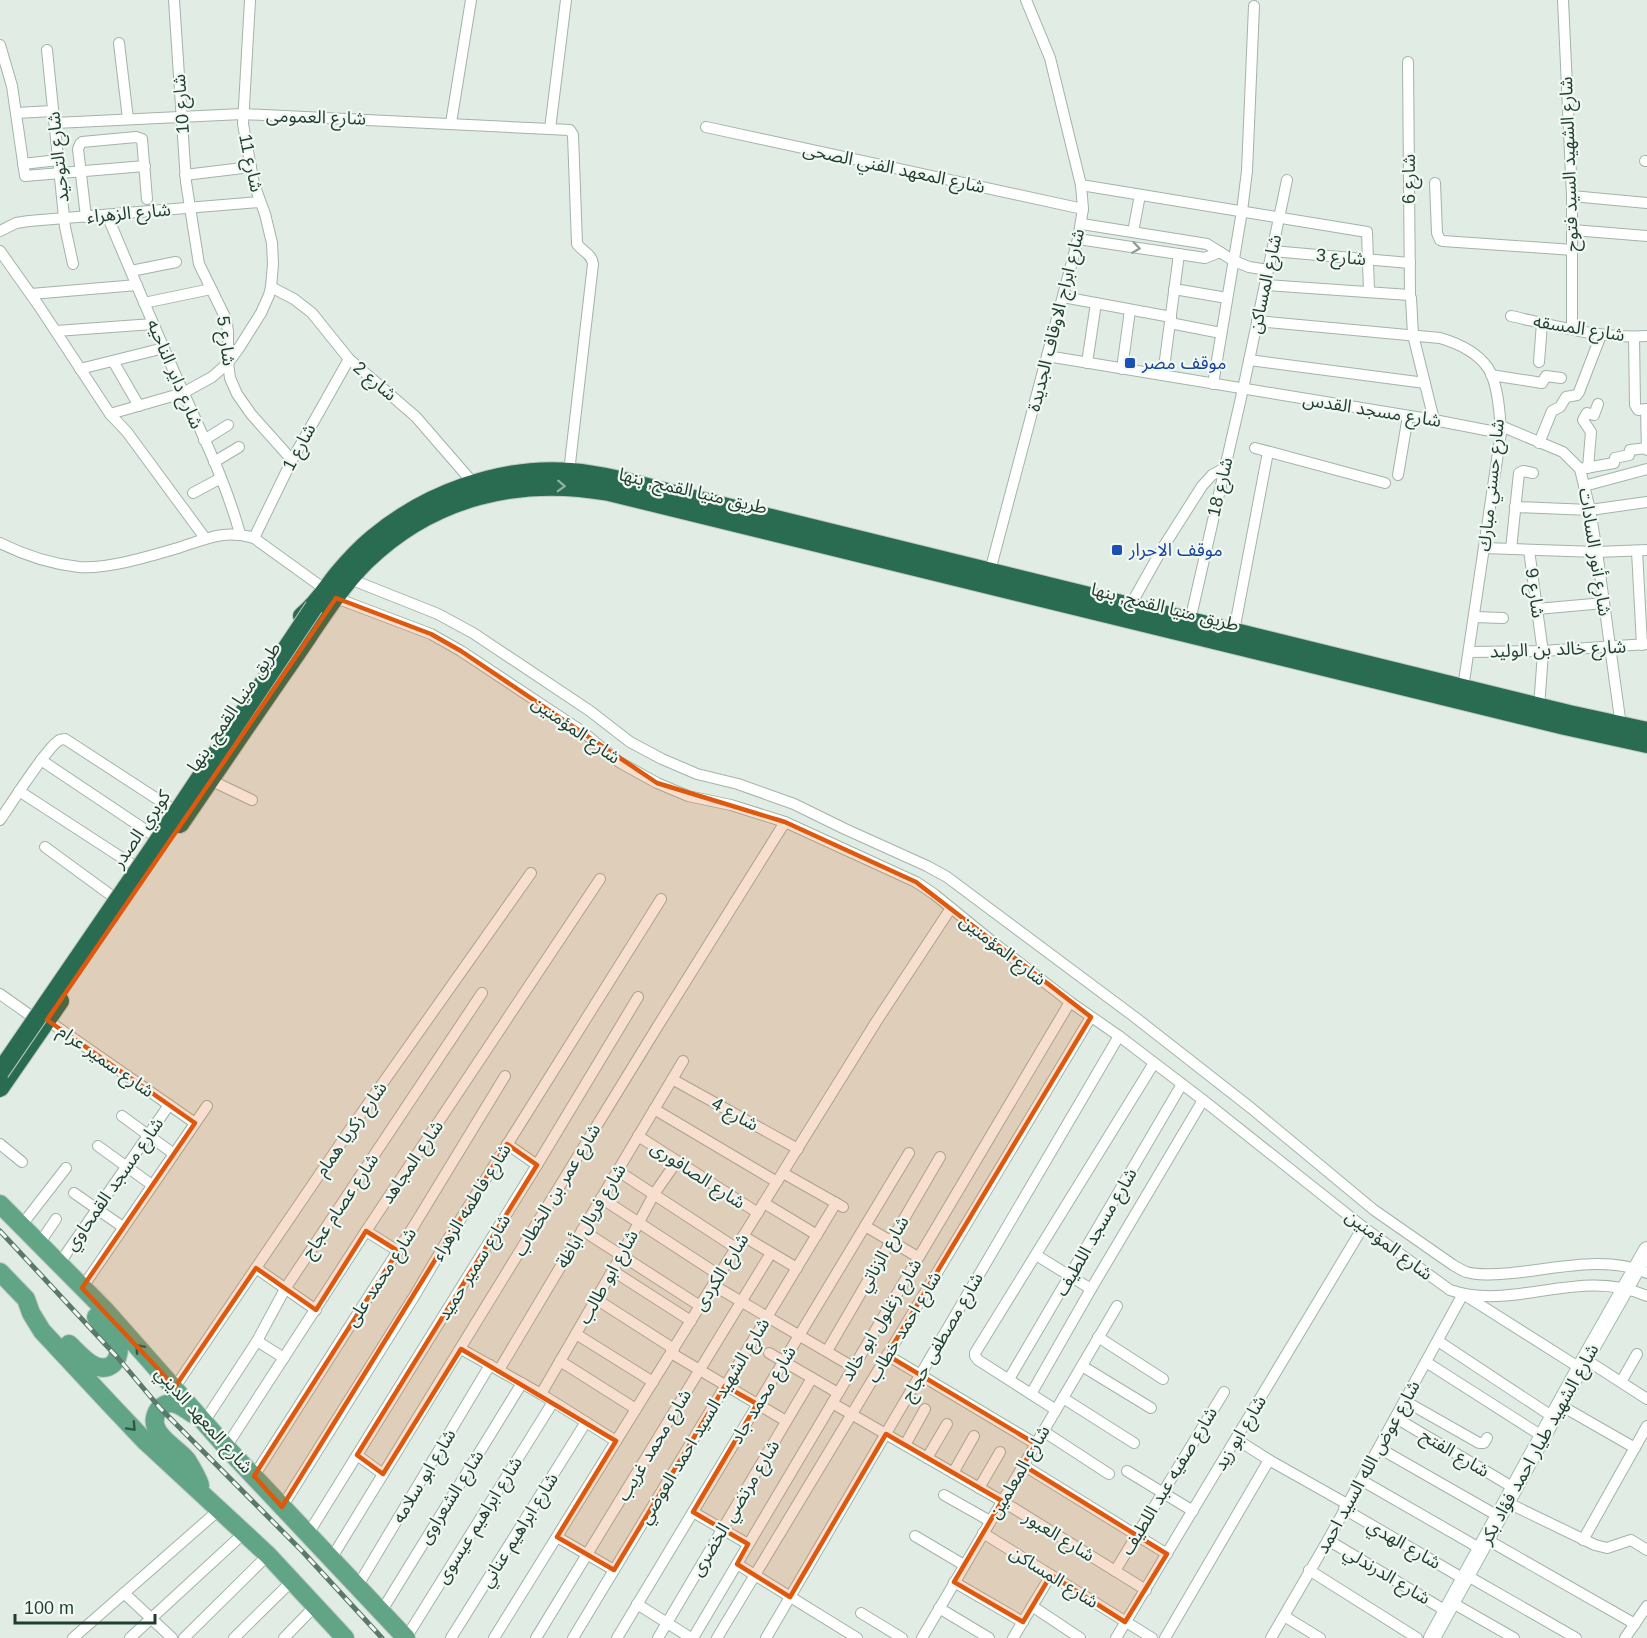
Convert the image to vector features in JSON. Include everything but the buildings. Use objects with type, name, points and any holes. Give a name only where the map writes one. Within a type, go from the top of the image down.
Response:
[{"type":"highway","name":"طريق منيا القمح, بنها","points":[[0,1088],[112,896],[133,865],[159,840],[210,780],[275,685],[355,555],[390,525],[430,501],[474,484],[512,476],[569,472],[613,479],[734,515],[1565,726],[1647,744]]},
{"type":"highway","name":"طريق منيا القمح, بنها","points":[[0,1062],[39,1018],[159,840],[171,808],[294,624],[350,579],[384,546],[424,519],[467,499],[514,488],[550,486],[585,488],[734,515],[990,571],[1539,707],[1647,731]]},
{"type":"highway","name":"كوبري الصدر","points":[[0,1072],[154,848],[314,607]]},
{"type":"highway","name":"كوبري الصدر","points":[[0,1081],[259,700],[275,685]]},
{"type":"main road","name":"شارع المعهد الديني","points":[[0,1204],[105,1310],[226,1447],[406,1638]]},
{"type":"main road","points":[[0,1272],[91,1364],[102,1368],[108,1367],[118,1358],[119,1347],[88,1308],[76,1283]]},
{"type":"main road","points":[[26,1299],[42,1331],[146,1442],[268,1555],[316,1605],[338,1635]]},
{"type":"main road","points":[[202,1493],[196,1475],[186,1459],[157,1430],[155,1416],[165,1404],[172,1403],[179,1405],[204,1422]]},
{"type":"street","name":"شارع 10","points":[[174,0],[189,207]]},
{"type":"street","name":"شارع 11","points":[[250,0],[242,114],[254,184],[272,243],[271,287]]},
{"type":"street","points":[[451,123],[471,0]]},
{"type":"street","points":[[550,129],[566,0]]},
{"type":"street","name":"شارع ابراج الاوقاف الجديدة","points":[[990,571],[1082,225],[1081,185],[1050,58],[1026,0]]},
{"type":"street","name":"شارع الشهيد السيد فتوح","points":[[1563,0],[1572,196],[1572,329]]},
{"type":"street","points":[[1213,384],[1242,211],[1254,6]]},
{"type":"street","points":[[119,43],[128,119]]},
{"type":"street","points":[[0,45],[12,86],[25,176],[145,166]]},
{"type":"street","name":"شارع التوحيد","points":[[47,50],[64,218],[73,264]]},
{"type":"street","name":"شارع 6","points":[[1408,62],[1410,296],[1413,335],[1434,420]]},
{"type":"street","points":[[16,113],[54,111]]},
{"type":"street","name":"شارع العمومى","points":[[55,123],[242,114],[570,130],[573,135],[578,244],[588,253],[593,264],[569,472]]},
{"type":"street","name":"شارع المعهد الفني الصحى","points":[[706,127],[1083,209]]},
{"type":"street","points":[[86,216],[78,149],[82,142],[136,137],[142,139],[147,199]]},
{"type":"street","points":[[23,164],[58,160]]},
{"type":"street","points":[[185,175],[251,167]]},
{"type":"street","name":"شارع المساكن","points":[[1243,389],[1287,180]]},
{"type":"street","points":[[1435,183],[1437,233],[1440,240],[1573,250]]},
{"type":"street","points":[[1081,185],[1367,232],[1369,291]]},
{"type":"street","points":[[1133,232],[1140,195]]},
{"type":"street","points":[[1572,196],[1647,203]]},
{"type":"street","name":"شارع الزهراء","points":[[0,231],[16,223],[260,201]]},
{"type":"street","name":"شارع 5","points":[[189,207],[199,264],[226,319],[230,378],[237,394],[251,414],[292,460]]},
{"type":"street","name":"شارع داير الناحيه","points":[[107,215],[221,478],[240,534]]},
{"type":"street","points":[[1082,225],[1207,244],[1234,261],[1249,267],[1268,270]]},
{"type":"street","points":[[1572,230],[1647,236]]},
{"type":"street","points":[[1078,239],[1205,258],[1220,252]]},
{"type":"street","points":[[0,251],[110,414],[127,432],[205,538]]},
{"type":"street","name":"شارع 3","points":[[1272,251],[1410,263]]},
{"type":"street","points":[[1162,375],[1179,254]]},
{"type":"street","points":[[131,271],[176,262]]},
{"type":"street","points":[[31,294],[137,285]]},
{"type":"street","points":[[1265,285],[1406,293],[1410,296]]},
{"type":"street","points":[[110,414],[183,393],[212,377],[228,363],[261,312],[271,287]]},
{"type":"street","name":"شارع 2","points":[[271,287],[294,299],[312,313],[349,358],[416,417],[474,484]]},
{"type":"street","points":[[144,303],[210,289]]},
{"type":"street","points":[[1174,289],[1227,298]]},
{"type":"street","points":[[1063,297],[1131,310],[1221,333]]},
{"type":"street","points":[[1087,363],[1096,303]]},
{"type":"street","points":[[1122,369],[1131,310]]},
{"type":"street","name":"شارع المسقه","points":[[1511,316],[1601,335],[1647,336]]},
{"type":"street","name":"شارع حسني مبارك","points":[[1257,321],[1440,338],[1456,343],[1475,355],[1489,368],[1497,394],[1501,429],[1463,688]]},
{"type":"street","points":[[1539,362],[1542,323]]},
{"type":"street","points":[[56,331],[153,324]]},
{"type":"street","points":[[1539,443],[1552,411],[1559,408],[1566,397],[1579,392],[1601,335]]},
{"type":"street","points":[[1598,404],[1594,415],[1587,413],[1583,420],[1591,432],[1584,468],[1614,463],[1615,458],[1629,455],[1630,450],[1647,448],[1646,410],[1635,408],[1634,337]]},
{"type":"street","points":[[80,369],[164,348]]},
{"type":"street","name":"شارع مسجد القدس","points":[[1047,356],[1408,417],[1501,429]]},
{"type":"street","name":"شارع 1","points":[[254,537],[292,460],[349,358]]},
{"type":"street","points":[[1249,360],[1425,383]]},
{"type":"street","points":[[113,361],[139,406]]},
{"type":"street","points":[[1491,375],[1542,383],[1546,376],[1561,378]]},
{"type":"street","name":"شارع 18","points":[[1190,621],[1243,389]]},
{"type":"street","points":[[1635,397],[1647,395]]},
{"type":"street","points":[[1398,475],[1408,417]]},
{"type":"street","points":[[204,440],[228,425]]},
{"type":"street","name":"شارع أنور السادات","points":[[1501,429],[1568,455],[1584,468],[1584,486],[1597,552],[1621,726]]},
{"type":"street","points":[[214,462],[239,447]]},
{"type":"street","points":[[1255,448],[1385,483]]},
{"type":"street","points":[[1233,631],[1268,452]]},
{"type":"street","points":[[1130,606],[1162,549],[1202,486],[1212,475],[1225,468]]},
{"type":"street","points":[[1584,486],[1647,468]]},
{"type":"street","points":[[1511,549],[1519,473],[1523,471],[1533,473]]},
{"type":"street","points":[[193,493],[221,478]]},
{"type":"street","points":[[1515,507],[1590,510],[1647,502]]},
{"type":"street","points":[[0,543],[32,556],[80,567],[142,558],[222,534],[254,537]]},
{"type":"street","name":"شارع المؤمنين","points":[[254,537],[331,594],[431,634],[461,651],[583,732],[619,762],[657,783],[688,796],[731,805],[785,822],[916,882],[1070,1002],[1203,1100],[1363,1227],[1450,1290],[1480,1297],[1588,1285],[1626,1288],[1647,1296]]},
{"type":"street","points":[[1484,548],[1597,552],[1642,551],[1644,645]]},
{"type":"street","name":"شارع 9","points":[[1529,550],[1543,651],[1539,707]]},
{"type":"street","name":"شارع المؤمنين","points":[[350,579],[438,614],[473,633],[630,741],[662,759],[697,774],[738,783],[794,804],[947,877],[1251,1107],[1374,1210],[1466,1272],[1482,1274],[1520,1272],[1588,1264],[1610,1265],[1641,1271]]},
{"type":"street","points":[[1537,609],[1604,603]]},
{"type":"street","points":[[1474,617],[1503,618]]},
{"type":"street","name":"شارع خالد بن الوليد","points":[[1469,652],[1543,651],[1644,645]]},
{"type":"street","points":[[0,820],[41,760],[62,739],[171,808]]},
{"type":"street","points":[[41,760],[159,840]]},
{"type":"street","points":[[210,780],[252,800]]},
{"type":"street","points":[[19,791],[133,865]]},
{"type":"street","name":"شارع عمر بن الخطاب","points":[[331,1559],[785,822]]},
{"type":"street","points":[[45,848],[112,896]]},
{"type":"street","name":"شارع زكريا همام","points":[[175,1387],[351,1128],[531,873]]},
{"type":"street","name":"شارع المجاهد","points":[[226,1447],[366,1231],[600,879]]},
{"type":"street","name":"شارع فاطمه الزهراء","points":[[282,1507],[661,898]]},
{"type":"street","name":"شارع الكردى","points":[[494,1638],[876,1022],[951,908]]},
{"type":"street","name":"شارع عصام عجاج","points":[[204,1422],[257,1341],[285,1289],[482,993]]},
{"type":"street","points":[[0,994],[39,1018]]},
{"type":"street","name":"شارع سمير حميد","points":[[308,1534],[638,998]]},
{"type":"street","name":"شارع زغلول ابو خالد","points":[[692,1638],[1070,1002]]},
{"type":"street","name":"شارع احمد خطاب","points":[[717,1638],[1091,1017]]},
{"type":"street","name":"شارع سمير عرام","points":[[39,1018],[195,1123]]},
{"type":"street","name":"شارع مصطفى حجاج","points":[[766,1638],[1119,1036]]},
{"type":"street","name":"شارع فريال أباظة","points":[[494,1368],[582,1230],[683,1061]]},
{"type":"street","points":[[1056,1410],[978,1360],[975,1353],[1154,1063]]},
{"type":"street","name":"شارع محمد على","points":[[254,1476],[398,1251],[505,1076]]},
{"type":"street","name":"شارع 4","points":[[672,1079],[798,1149]]},
{"type":"street","name":"شارع مسجد اللطيف","points":[[1009,1379],[1182,1084]]},
{"type":"street","points":[[1031,1394],[1203,1100]]},
{"type":"street","name":"شارع مسجد القمحاوي","points":[[59,1264],[169,1105]]},
{"type":"street","points":[[76,1283],[123,1227],[207,1106]]},
{"type":"street","points":[[654,1109],[780,1178]]},
{"type":"street","points":[[122,1116],[174,1154]]},
{"type":"street","name":"شارع الصافورى","points":[[638,1136],[758,1213]]},
{"type":"street","points":[[0,1144],[22,1162]]},
{"type":"street","points":[[507,1144],[537,1165]]},
{"type":"street","points":[[98,1146],[152,1185]]},
{"type":"street","name":"شارع محمد جاد","points":[[617,1638],[909,1153]]},
{"type":"street","name":"شارع الزناتي","points":[[827,1351],[940,1157]]},
{"type":"street","name":"شارع ابو طالب","points":[[541,1394],[613,1271],[654,1194],[677,1161]]},
{"type":"street","points":[[21,1226],[66,1168]]},
{"type":"street","points":[[618,1171],[736,1248]]},
{"type":"street","name":"شارع الشهيد السيد احمد العوضي","points":[[573,1638],[767,1316],[817,1235],[839,1205],[780,1178]]},
{"type":"street","points":[[74,1193],[123,1227]]},
{"type":"street","points":[[601,1198],[639,1221],[742,1301],[854,1367]]},
{"type":"street","points":[[764,1203],[817,1235]]},
{"type":"street","points":[[39,1244],[56,1219]]},
{"type":"street","points":[[865,1226],[918,1257]]},
{"type":"street","name":"شارع ابو زيد","points":[[1116,1638],[1363,1227]]},
{"type":"street","points":[[582,1230],[700,1306]]},
{"type":"street","points":[[366,1231],[398,1251]]},
{"type":"street","points":[[743,1236],[797,1268]]},
{"type":"street","name":"شارع الشهيد طيار احمد فؤاد بكر","points":[[1432,1638],[1582,1364],[1626,1288],[1641,1271],[1647,1250]]},
{"type":"street","name":"شارع محمد غريب","points":[[536,1638],[771,1253]]},
{"type":"street","points":[[1035,1255],[1091,1289]]},
{"type":"street","points":[[256,1268],[316,1310]]},
{"type":"street","points":[[613,1271],[691,1321]]},
{"type":"street","points":[[1463,1294],[1582,1364],[1621,1382],[1647,1399]]},
{"type":"street","name":"شارع عوض الله السيد احمد","points":[[1271,1638],[1396,1418],[1463,1294]]},
{"type":"street","points":[[596,1299],[699,1370],[786,1421]]},
{"type":"street","name":"شارع المعلمين","points":[[921,1638],[1117,1306]]},
{"type":"street","points":[[576,1334],[653,1382]]},
{"type":"street","points":[[1098,1337],[1163,1379]]},
{"type":"street","points":[[257,1341],[284,1358]]},
{"type":"street","points":[[1438,1341],[1556,1411],[1635,1448]]},
{"type":"street","points":[[461,1349],[541,1394],[616,1441]]},
{"type":"street","points":[[769,1353],[838,1393]]},
{"type":"street","points":[[887,1354],[1036,1444]]},
{"type":"street","points":[[1621,1382],[1637,1354]]},
{"type":"street","points":[[560,1361],[636,1410]]},
{"type":"street","points":[[1426,1362],[1542,1436]]},
{"type":"street","points":[[1082,1366],[1151,1408]]},
{"type":"street","name":"شارع ابو سلامه","points":[[357,1587],[494,1368]]},
{"type":"street","name":"شارع مرتضي الخضرى","points":[[658,1638],[812,1378]]},
{"type":"street","name":"شارع الشعراوى","points":[[381,1612],[522,1383]]},
{"type":"street","name":"شارع صفيه عبد اللطيف","points":[[1115,1571],[1224,1392]]},
{"type":"street","points":[[1063,1398],[1134,1443]]},
{"type":"street","points":[[1405,1401],[1479,1443],[1484,1443],[1487,1438]]},
{"type":"street","name":"شارع ابراهيم عيسوى","points":[[406,1638],[553,1402]]},
{"type":"street","name":"شارع العبور","points":[[832,1403],[1002,1501],[1146,1590]]},
{"type":"street","points":[[905,1445],[925,1409]]},
{"type":"street","name":"شارع الفتح","points":[[1396,1418],[1506,1502]]},
{"type":"street","name":"شارع ابراهيم عناني","points":[[452,1638],[586,1422]]},
{"type":"street","points":[[927,1458],[947,1424]]},
{"type":"street","points":[[1583,1540],[1647,1426]]},
{"type":"street","points":[[1043,1431],[1109,1474]]},
{"type":"street","points":[[953,1473],[974,1436]]},
{"type":"street","name":"شارع الهدي","points":[[1236,1439],[1465,1577],[1576,1638]]},
{"type":"street","points":[[1379,1448],[1506,1502],[1604,1548],[1631,1540],[1647,1550]]},
{"type":"street","points":[[979,1488],[1000,1452]]},
{"type":"street","points":[[357,1455],[383,1474]]},
{"type":"street","points":[[1165,1638],[1269,1460]]},
{"type":"street","points":[[1023,1465],[1167,1554]]},
{"type":"street","points":[[1127,1471],[1193,1511]]},
{"type":"street","points":[[1361,1480],[1635,1624]]},
{"type":"street","points":[[944,1495],[990,1521]]},
{"type":"street","points":[[73,1638],[220,1509]]},
{"type":"street","points":[[693,1512],[748,1544]]},
{"type":"street","points":[[130,1638],[244,1533]]},
{"type":"street","name":"شارع المساكن","points":[[983,1533],[1152,1638]]},
{"type":"street","points":[[915,1536],[964,1565]]},
{"type":"street","points":[[557,1537],[614,1570]]},
{"type":"street","name":"شارع الدرندلي","points":[[1328,1539],[1449,1607],[1514,1638]]},
{"type":"street","points":[[184,1638],[268,1555]]},
{"type":"street","points":[[737,1564],[857,1638]]},
{"type":"street","points":[[1310,1570],[1417,1638]]},
{"type":"street","points":[[1015,1637],[1051,1575]]},
{"type":"street","points":[[234,1638],[292,1581]]},
{"type":"street","points":[[954,1582],[1023,1622]]},
{"type":"street","points":[[124,1593],[171,1638]]},
{"type":"street","points":[[637,1604],[692,1638]]},
{"type":"street","points":[[284,1638],[316,1605]]},
{"type":"street","points":[[1032,1606],[1080,1638]]},
{"type":"street","points":[[1625,1638],[1647,1606]]},
{"type":"street","points":[[939,1608],[989,1638]]},
{"type":"street","points":[[861,1613],[884,1633],[902,1638]]},
{"type":"street","points":[[1284,1616],[1320,1638]]},
{"type":"highlighted area","points":[[336,598],[431,634],[461,651],[657,783],[785,822],[916,882],[1091,1017],[887,1355],[1036,1444],[1023,1465],[1167,1554],[1125,1622],[1051,1575],[1023,1622],[954,1582],[1002,1501],[886,1434],[790,1597],[737,1564],[748,1544],[693,1512],[757,1404],[725,1386],[614,1570],[557,1537],[616,1441],[461,1349],[383,1474],[357,1455],[537,1165],[507,1144],[282,1507],[254,1476],[398,1251],[366,1231],[316,1310],[256,1268],[175,1387],[82,1288],[195,1123],[47,1020]]},
{"type":"railway","points":[[0,1231],[118,1358],[160,1408],[303,1552],[382,1638]]},
{"type":"place","name":"موقف مصر","points":[[1130,363]]},
{"type":"place","name":"موقف الاحرار","points":[[1117,550]]}]
